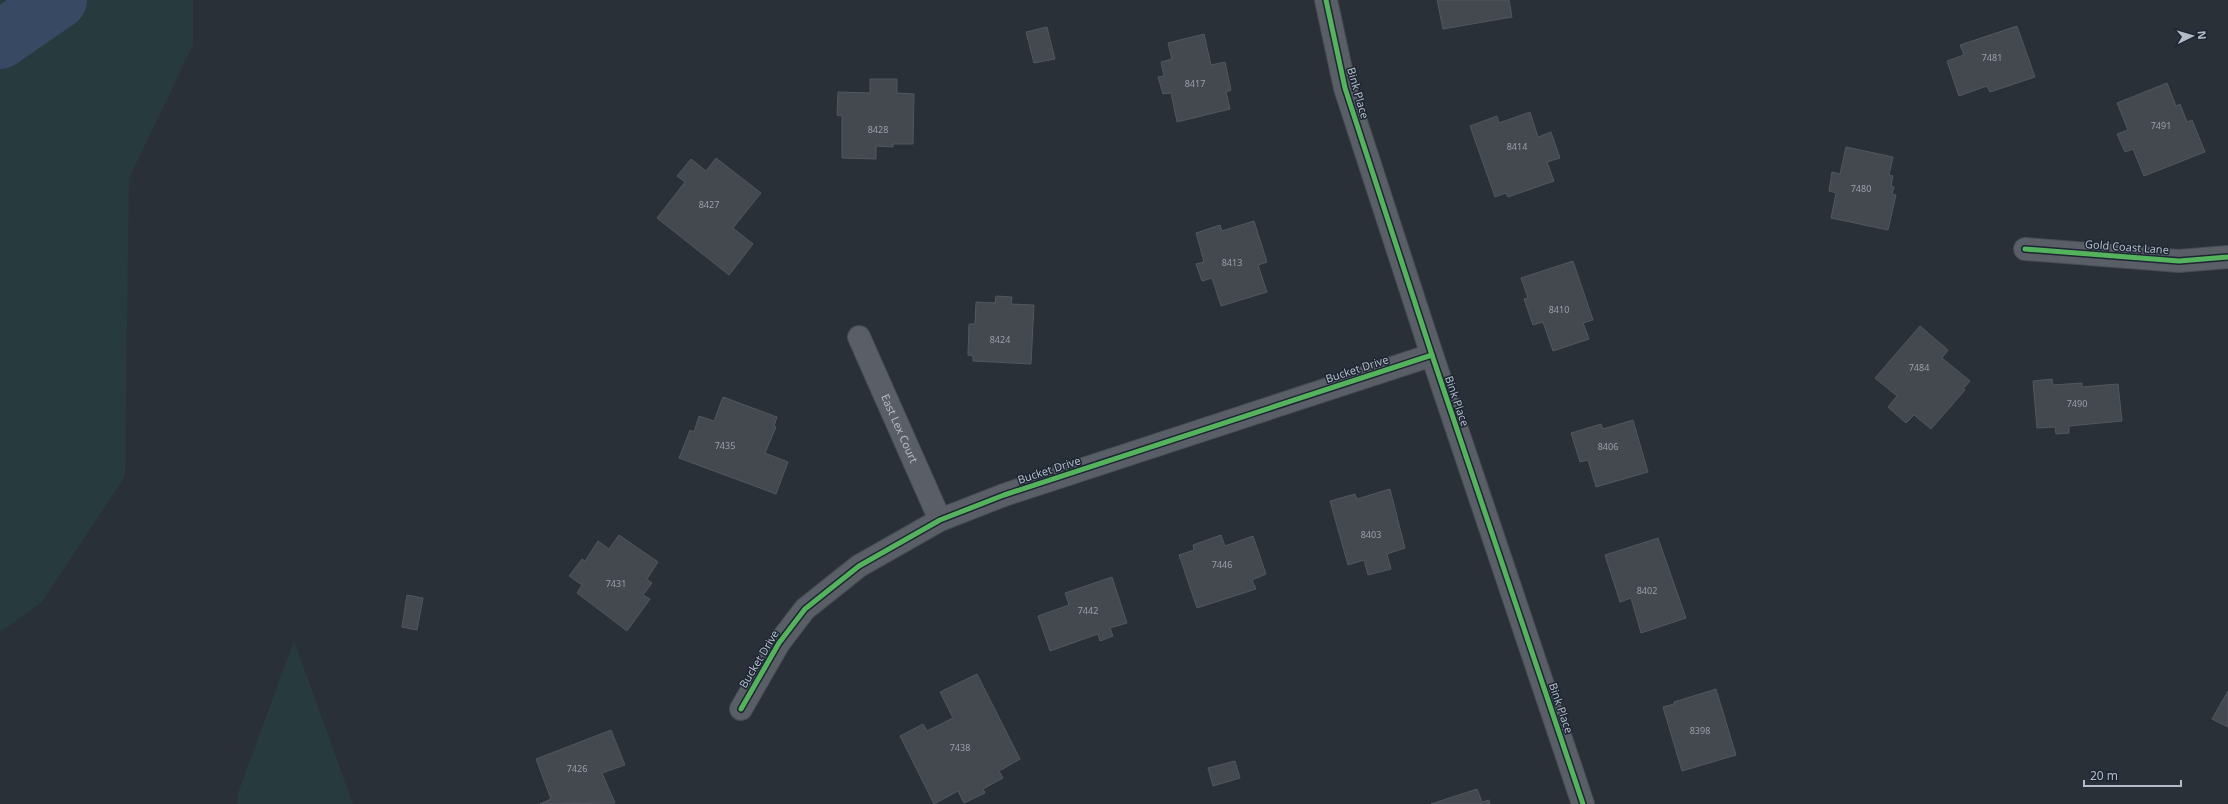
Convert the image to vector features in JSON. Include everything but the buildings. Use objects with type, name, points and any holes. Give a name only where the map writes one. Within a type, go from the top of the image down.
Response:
[{"type":"street","name":"Bink Place","points":[[1326,0],[1345,88],[1432,356],[1583,804]]},
{"type":"street","name":"Gold Coast Lane","points":[[2025,249],[2179,261],[2228,257]]},
{"type":"street","name":"East Lex Court","points":[[859,337],[940,520]]},
{"type":"street","name":"Bucket Drive","points":[[741,709],[779,643],[805,609],[859,566],[940,520],[1004,495],[1432,356]]},
{"type":"green space","points":[[0,0],[193,0],[193,45],[129,178],[125,476],[42,602],[0,632]]},
{"type":"green space","points":[[294,641],[353,804],[237,804],[238,793]]},
{"type":"waterway","points":[[0,40],[58,0]]},
{"type":"cycle path","points":[[1326,0],[1345,88],[1432,355],[1583,804]]},
{"type":"cycle path","points":[[2025,249],[2179,261],[2228,257]]},
{"type":"cycle path","points":[[741,709],[779,643],[805,609],[859,566],[940,520],[1004,495],[1432,355]]}]
